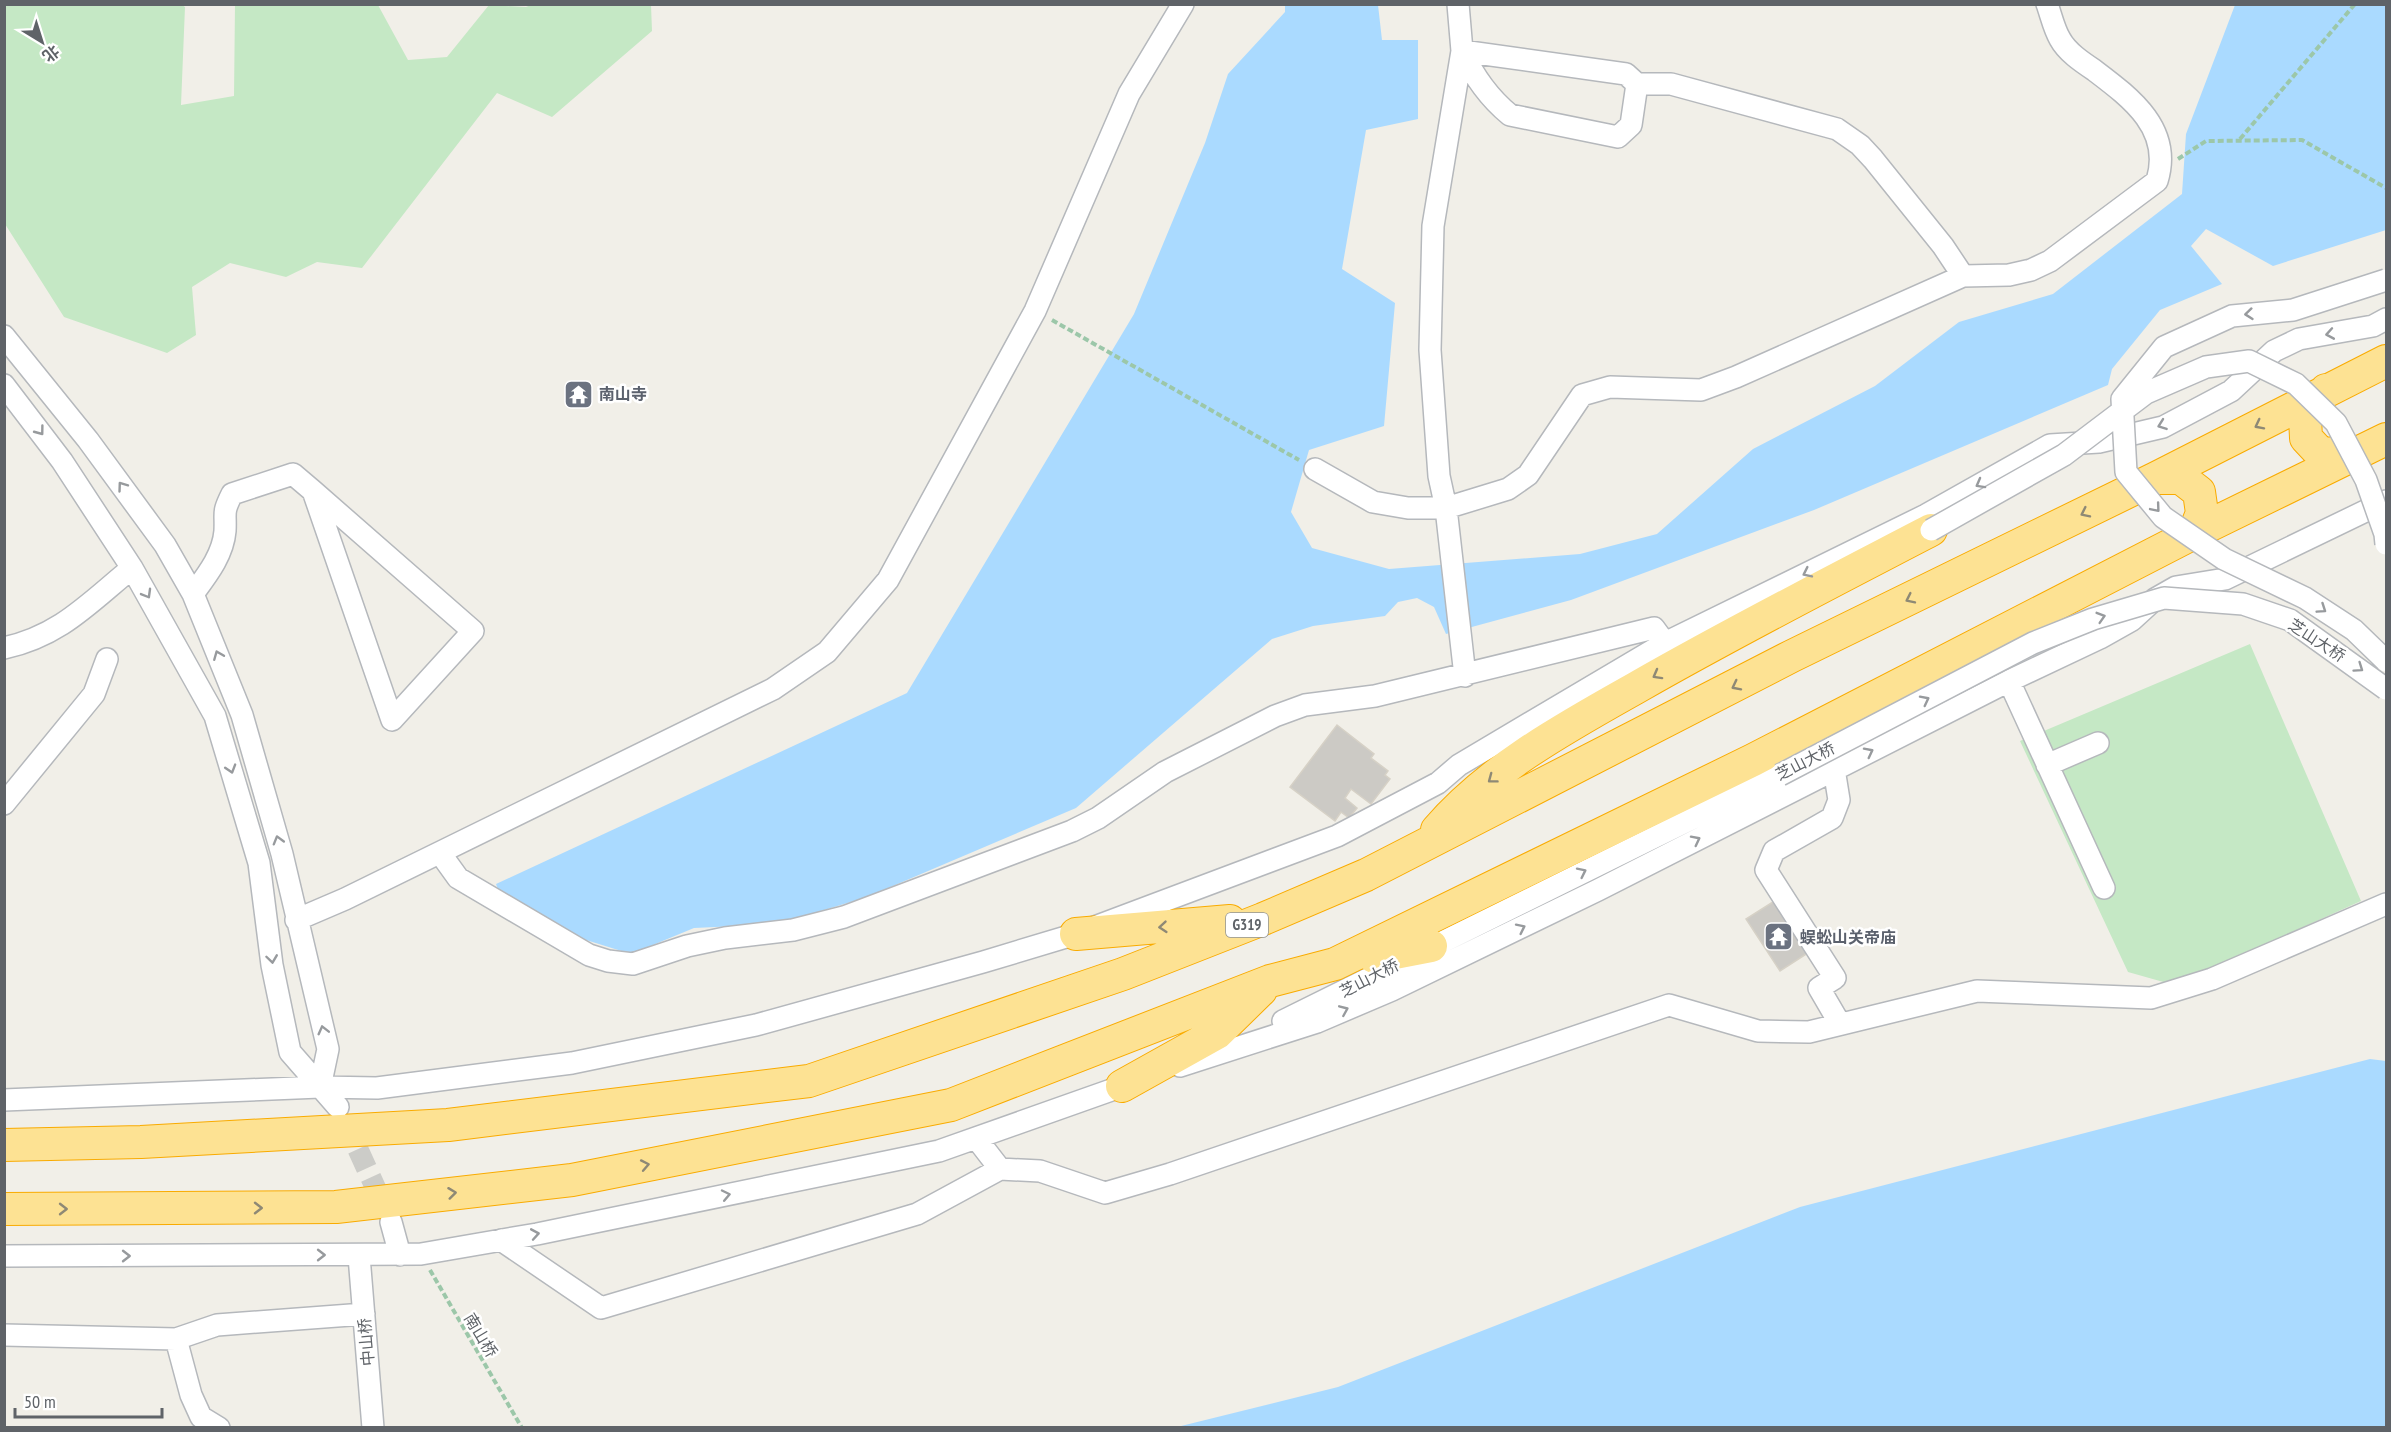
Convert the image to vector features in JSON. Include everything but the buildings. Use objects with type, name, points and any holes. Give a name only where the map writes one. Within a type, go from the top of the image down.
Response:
[{"type":"highway","name":"G319","points":[[4,1145],[141,1142],[448,1125],[808,1081],[1123,974],[1263,919],[1366,875],[1792,656],[2156,478],[2386,361]]},
{"type":"highway","points":[[2327,390],[2305,417],[2306,438],[2321,454],[2359,452]]},
{"type":"highway","points":[[1335,964],[1753,760],[2194,532],[2386,439]]},
{"type":"highway","points":[[2156,478],[2181,478],[2199,492],[2202,513],[2194,532]]},
{"type":"highway","points":[[1423,846],[1459,804],[1517,760],[1588,714],[1685,659],[1931,530]]},
{"type":"highway","points":[[1076,934],[1263,919]]},
{"type":"highway","points":[[4,1209],[336,1207],[572,1179],[951,1105],[1270,981],[1335,964],[1431,946]]},
{"type":"highway","points":[[1122,1086],[1217,1033],[1270,981]]},
{"type":"street","points":[[296,920],[345,899],[774,689],[827,652],[888,580],[1035,311],[1129,94],[1183,4]]},
{"type":"street","points":[[1458,4],[1462,51],[1433,226],[1430,350],[1439,476],[1446,508],[1466,675]]},
{"type":"street","points":[[1315,469],[1373,502],[1408,508],[1446,508],[1508,489],[1528,475],[1582,395],[1610,387],[1701,390],[1736,377],[1963,276],[2009,275],[2031,270],[2050,261],[2157,181],[2160,171],[2160,151],[2154,128],[2130,97],[2078,59],[2060,39],[2047,4]]},
{"type":"street","points":[[1462,51],[1473,74],[1496,104],[1510,115],[1618,137],[1631,125],[1637,84]]},
{"type":"street","points":[[1462,51],[1626,74],[1637,84],[1671,84],[1837,129],[1860,145],[1873,159],[1943,246],[1963,276]]},
{"type":"street","name":"芝山大桥","points":[[2386,280],[2293,310],[2232,316],[2164,347],[2122,399],[2126,472],[2163,517],[2224,559],[2305,598],[2354,630],[2386,661]]},
{"type":"street","points":[[4,1100],[321,1087],[376,1088],[572,1063],[756,1024],[1076,934],[1337,836],[1438,783],[1458,765],[1665,643],[1926,515],[2050,445],[2099,442],[2163,427],[2231,391],[2274,351],[2299,339],[2373,326],[2386,320]]},
{"type":"street","points":[[4,336],[88,440],[165,544],[193,594],[242,715],[282,854],[328,1049],[321,1087]]},
{"type":"street","points":[[1931,530],[2064,455],[2146,393],[2206,367],[2249,361],[2296,384],[2336,423],[2366,480],[2385,534],[2386,544]]},
{"type":"street","points":[[4,385],[62,461],[132,568],[215,716],[259,863],[272,965],[290,1052],[338,1107]]},
{"type":"street","points":[[193,594],[215,565],[225,532],[224,510],[232,494],[293,474],[313,491],[473,631],[392,720],[313,491]]},
{"type":"street","points":[[4,1256],[411,1254],[501,1240],[939,1151],[1229,1049],[1317,1022],[1392,990],[1588,895],[2009,681],[2100,638],[2132,620],[2155,599],[2176,587],[2225,579],[2386,501]]},
{"type":"street","points":[[4,648],[28,643],[68,622],[132,568]]},
{"type":"street","name":"芝山大桥","points":[[1229,1049],[1431,946],[1780,775],[2033,644],[2093,619],[2164,598],[2243,604],[2290,620],[2386,688]]},
{"type":"street","points":[[440,852],[458,878],[589,955],[608,961],[633,964],[687,946],[725,938],[793,930],[844,917],[1072,831],[1098,818],[1165,772],[1275,716],[1305,705],[1375,696],[1654,628],[1665,643]]},
{"type":"street","points":[[4,804],[94,694],[107,659]]},
{"type":"street","points":[[2009,681],[2104,888]]},
{"type":"street","points":[[2047,765],[2098,743]]},
{"type":"street","points":[[1834,769],[1839,800],[1832,818],[1774,851],[1766,870],[1835,978],[1819,988],[1840,1024]]},
{"type":"street","points":[[501,1240],[601,1308],[917,1214],[999,1169],[1040,1171],[1106,1193],[1182,1170],[1669,1005],[1758,1031],[1809,1032],[1977,991],[2151,998],[2212,979],[2386,904]]},
{"type":"street","points":[[976,1138],[999,1169]]},
{"type":"street","points":[[391,1222],[411,1254]]},
{"type":"street","name":"中山桥","points":[[360,1256],[373,1428]]},
{"type":"street","points":[[4,1335],[176,1339],[217,1325],[364,1314]]},
{"type":"street","points":[[176,1339],[201,1424]]},
{"type":"path","points":[[2239,139],[2355,4]]},
{"type":"path","points":[[2160,171],[2206,141],[2302,140],[2386,188]]},
{"type":"path","points":[[1035,311],[1080,334],[1315,469]]},
{"type":"path","name":"南山桥","points":[[411,1254],[462,1327],[522,1428]]},
{"type":"green space","points":[[5,5],[182,5],[185,7],[181,105],[234,96],[235,5],[378,5],[408,60],[447,57],[489,5],[526,7],[531,5],[651,5],[652,31],[552,117],[497,93],[362,268],[317,262],[286,277],[230,263],[192,287],[196,335],[167,353],[64,317],[5,224]]},
{"type":"green space","points":[[2250,644],[2361,901],[2174,985],[2128,972],[2020,741]]},
{"type":"water","points":[[1285,5],[1378,5],[1382,40],[1418,40],[1418,119],[1366,130],[1342,269],[1395,303],[1384,426],[1309,450],[1291,512],[1312,548],[1389,569],[1580,554],[1657,534],[1753,449],[1875,386],[1959,322],[2053,294],[2182,194],[2186,134],[2235,5],[2386,5],[2386,230],[2273,266],[2206,229],[2191,246],[2222,284],[2160,310],[2112,369],[2108,385],[1814,510],[1571,600],[1446,634],[1434,607],[1417,598],[1398,602],[1385,616],[1313,626],[1272,639],[1076,808],[867,897],[778,924],[694,928],[631,954],[554,930],[501,897],[496,884],[907,693],[1134,314],[1205,143],[1228,74],[1285,12]]},
{"type":"water","points":[[2370,1059],[2386,1061],[2386,1427],[1177,1427],[1338,1387],[1800,1207]]},
{"type":"tunnel","points":[[345,1121],[387,1213]]},
{"type":"place","name":"南山寺","points":[[578,394]]},
{"type":"place","name":"蜈蚣山关帝庙","points":[[1779,937]]}]
